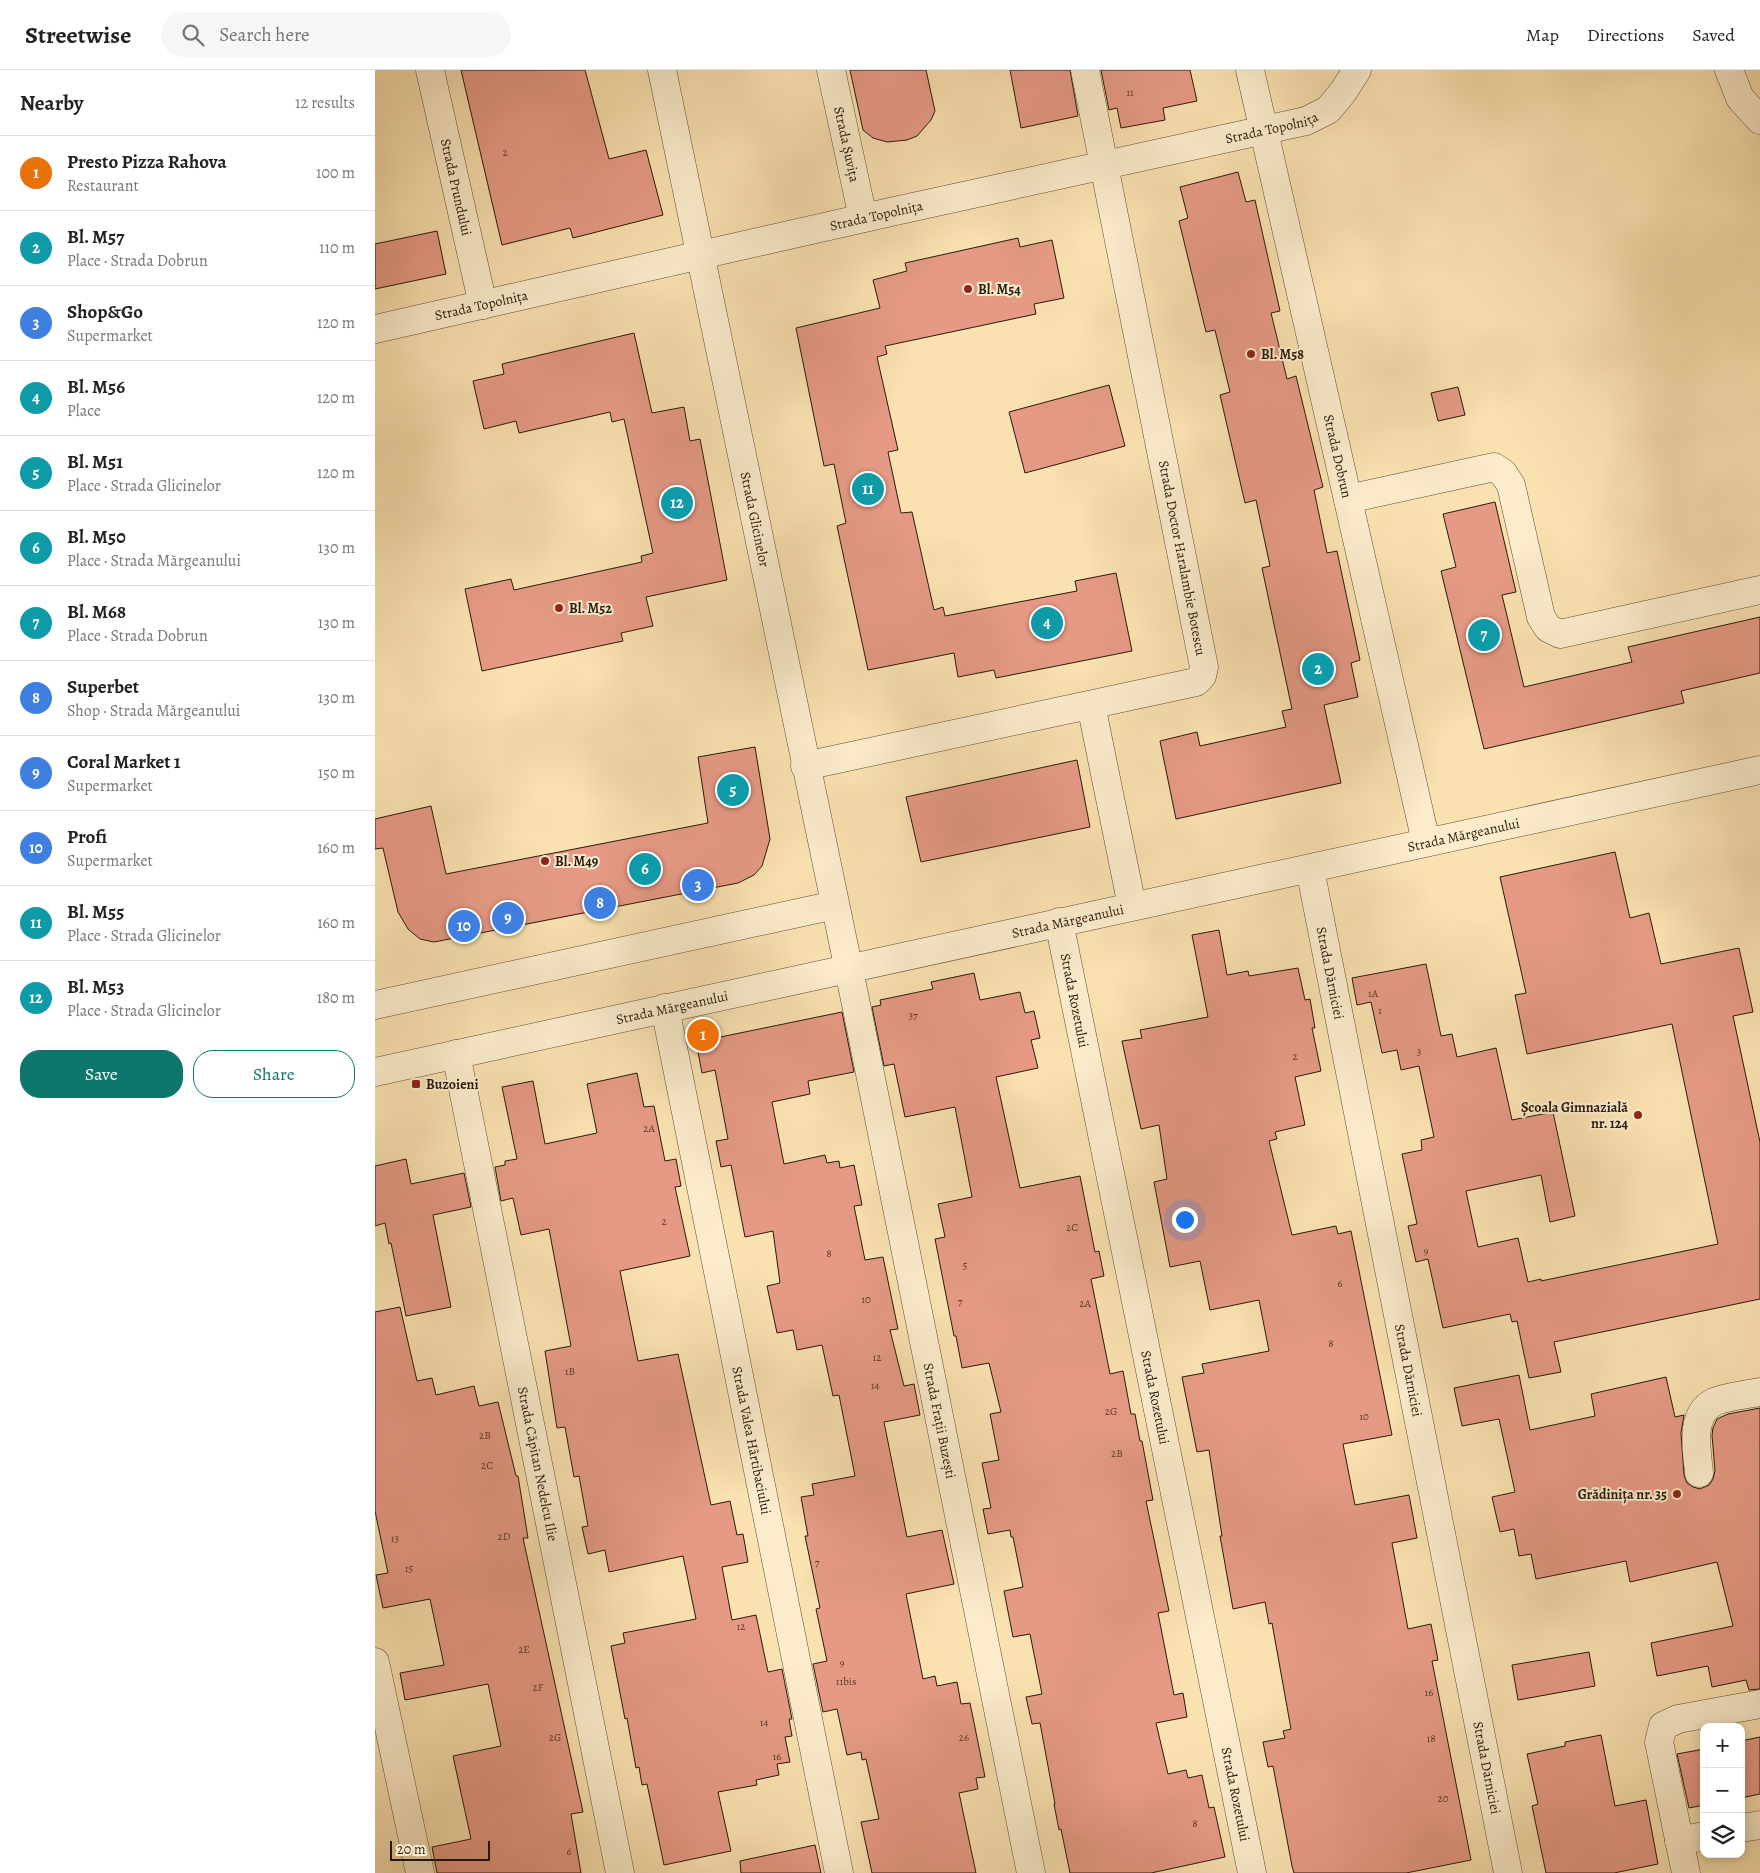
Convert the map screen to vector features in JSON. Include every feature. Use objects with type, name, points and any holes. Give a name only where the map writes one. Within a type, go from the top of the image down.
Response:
[{"type":"street","name":"Strada Prundului","points":[[430,70],[483,305]]},
{"type":"street","name":"Strada Glicinelor","points":[[662,70],[848,968]]},
{"type":"street","name":"Strada Șuvița","points":[[831,70],[863,218]]},
{"type":"street","name":"Strada Doctor Haralambie Botescu","points":[[805,766],[1196,682],[1202,676],[1204,667],[1085,70]]},
{"type":"street","name":"Strada Dobrun","points":[[1250,70],[1426,842]]},
{"type":"street","name":"Strada Topolnița","points":[[375,329],[1103,164],[1305,121],[1328,110],[1343,92],[1357,70]]},
{"type":"street","points":[[1729,70],[1740,98],[1760,120]]},
{"type":"street","points":[[1348,499],[1494,467],[1503,473],[1511,485],[1541,616],[1548,628],[1560,634],[1760,590]]},
{"type":"street","points":[[1091,705],[1132,906]]},
{"type":"street","name":"Strada Mărgeanului","points":[[375,1072],[1760,770]]},
{"type":"street","name":"Strada Dărniciei","points":[[1309,869],[1508,1873]]},
{"type":"street","points":[[375,1005],[835,905]]},
{"type":"street","name":"Strada Rozetului","points":[[1059,922],[1252,1873]]},
{"type":"street","name":"Strada Frații Buzești","points":[[848,968],[1031,1873]]},
{"type":"street","name":"Strada Valea Hârtibaciului","points":[[665,1008],[839,1873]]},
{"type":"street","name":"Strada Căpitan Nedelcu Ilie","points":[[456,1054],[620,1873]]},
{"type":"street","points":[[1699,1473],[1695,1432],[1704,1411],[1715,1402],[1760,1392]]},
{"type":"street","points":[[375,1662],[420,1873]]},
{"type":"street","points":[[1686,1873],[1691,1838],[1659,1742],[1663,1726],[1678,1719],[1760,1704]]},
{"type":"street","points":[[1745,1827],[1760,1825]]},
{"type":"building","points":[[461,70],[585,70],[609,159],[646,150],[663,215],[573,238],[570,228],[502,245]]},
{"type":"building","points":[[850,70],[926,70],[935,111],[931,120],[917,136],[907,140],[887,142],[873,138],[863,130]]},
{"type":"building","points":[[1010,70],[1070,70],[1078,116],[1021,128]]},
{"type":"building","points":[[1101,70],[1190,70],[1197,101],[1163,108],[1165,120],[1121,128],[1117,108],[1109,110]]},
{"type":"building","points":[[1238,172],[1246,202],[1255,200],[1280,311],[1271,313],[1287,379],[1296,376],[1323,487],[1314,490],[1327,553],[1337,551],[1360,660],[1351,663],[1358,697],[1324,705],[1341,783],[1176,819],[1160,741],[1197,732],[1200,746],[1286,727],[1282,711],[1292,709],[1262,568],[1270,566],[1256,500],[1245,503],[1220,395],[1230,392],[1215,330],[1206,332],[1179,221],[1188,218],[1180,187]]},
{"type":"building","points":[[437,231],[446,274],[375,289],[375,244]]},
{"type":"building","points":[[1018,238],[1020,247],[1052,240],[1064,298],[1034,304],[1036,314],[885,346],[887,354],[877,357],[898,450],[888,452],[901,513],[912,512],[934,610],[943,607],[945,616],[1077,591],[1075,581],[1116,573],[1132,651],[996,678],[994,670],[958,677],[954,653],[868,670],[837,526],[846,523],[834,464],[824,466],[796,328],[880,308],[873,280],[907,271],[905,263]]},
{"type":"building","points":[[634,333],[652,413],[684,407],[690,441],[700,439],[727,580],[646,597],[653,626],[621,633],[623,641],[482,671],[465,589],[511,579],[514,590],[642,562],[641,556],[653,553],[624,419],[612,422],[610,412],[519,433],[516,421],[484,429],[473,381],[504,374],[502,364]]},
{"type":"building","points":[[1109,385],[1125,446],[1025,473],[1009,412]]},
{"type":"building","points":[[1458,387],[1465,415],[1438,421],[1431,393]]},
{"type":"building","points":[[1495,502],[1516,592],[1502,595],[1524,687],[1632,662],[1628,647],[1760,617],[1760,673],[1681,691],[1684,703],[1484,749],[1441,571],[1456,567],[1443,514]]},
{"type":"building","points":[[755,747],[770,839],[762,866],[754,875],[738,883],[434,942],[420,939],[408,929],[398,912],[383,848],[375,849],[375,819],[431,806],[446,874],[708,823],[698,757]]},
{"type":"building","points":[[1077,760],[1090,827],[921,862],[906,797]]},
{"type":"building","points":[[1615,852],[1630,918],[1649,913],[1661,964],[1739,948],[1753,1012],[1733,1016],[1760,1142],[1760,1299],[1554,1342],[1561,1372],[1529,1378],[1517,1321],[1512,1322],[1510,1314],[1443,1328],[1428,1259],[1416,1262],[1408,1226],[1417,1224],[1402,1154],[1422,1150],[1421,1140],[1434,1137],[1419,1066],[1401,1070],[1397,1050],[1382,1053],[1371,1002],[1357,1005],[1352,978],[1426,964],[1441,1036],[1452,1034],[1457,1057],[1496,1048],[1512,1120],[1553,1112],[1575,1216],[1550,1222],[1541,1175],[1466,1191],[1478,1247],[1518,1238],[1528,1282],[1541,1279],[1541,1281],[1718,1244],[1672,1024],[1527,1054],[1515,995],[1526,993],[1500,877]]},
{"type":"building","points":[[1219,930],[1227,975],[1248,971],[1249,976],[1298,968],[1305,1000],[1310,999],[1315,1028],[1312,1028],[1321,1071],[1295,1077],[1305,1125],[1275,1132],[1277,1139],[1269,1141],[1292,1235],[1336,1226],[1338,1234],[1351,1231],[1392,1435],[1343,1444],[1355,1505],[1409,1495],[1417,1538],[1392,1543],[1408,1629],[1431,1624],[1438,1660],[1432,1661],[1471,1860],[1406,1873],[1294,1873],[1292,1866],[1273,1766],[1268,1767],[1263,1742],[1285,1738],[1283,1731],[1291,1729],[1272,1623],[1269,1624],[1265,1602],[1233,1609],[1220,1536],[1222,1536],[1209,1450],[1197,1452],[1182,1377],[1204,1373],[1202,1364],[1269,1351],[1259,1300],[1210,1310],[1200,1261],[1170,1267],[1154,1182],[1167,1179],[1159,1125],[1141,1129],[1122,1041],[1142,1038],[1140,1030],[1208,1017],[1192,935]]},
{"type":"building","points":[[974,973],[980,1000],[1020,992],[1025,1013],[1034,1011],[1040,1038],[1031,1040],[1038,1068],[996,1077],[1020,1188],[1080,1176],[1095,1252],[1099,1251],[1104,1276],[1091,1279],[1110,1374],[1123,1371],[1131,1414],[1135,1414],[1140,1441],[1142,1441],[1153,1500],[1146,1501],[1169,1611],[1158,1613],[1174,1695],[1183,1693],[1187,1717],[1156,1723],[1168,1774],[1186,1770],[1188,1778],[1202,1775],[1209,1808],[1214,1807],[1225,1857],[1151,1873],[1070,1873],[1061,1829],[1059,1830],[1040,1723],[1032,1724],[1026,1697],[1042,1694],[1030,1634],[1013,1637],[1004,1591],[1023,1587],[1013,1537],[1011,1537],[1010,1530],[988,1534],[983,1509],[991,1508],[982,1463],[999,1460],[990,1414],[1001,1412],[989,1363],[962,1368],[935,1239],[945,1237],[938,1204],[972,1197],[955,1107],[905,1117],[894,1064],[884,1066],[872,1007],[881,1005],[880,1000],[933,989],[931,982]]},
{"type":"building","points":[[842,1012],[854,1072],[808,1081],[810,1094],[772,1102],[784,1164],[825,1155],[827,1163],[839,1161],[840,1168],[854,1165],[862,1205],[854,1206],[865,1260],[883,1257],[898,1329],[890,1330],[904,1386],[914,1384],[920,1415],[884,1422],[907,1537],[942,1530],[954,1584],[906,1594],[923,1679],[935,1676],[937,1686],[957,1682],[961,1704],[970,1703],[985,1777],[976,1778],[978,1789],[959,1793],[976,1873],[872,1873],[861,1822],[879,1819],[866,1759],[862,1760],[861,1752],[847,1755],[837,1709],[823,1712],[813,1664],[827,1661],[816,1609],[820,1608],[805,1536],[808,1536],[801,1497],[814,1495],[812,1484],[855,1476],[839,1395],[833,1396],[822,1345],[797,1350],[793,1330],[777,1333],[767,1286],[780,1283],[773,1231],[745,1237],[731,1165],[721,1167],[716,1141],[728,1139],[715,1070],[702,1073],[696,1042]]},
{"type":"building","points":[[637,1073],[644,1107],[654,1106],[665,1161],[676,1159],[681,1186],[675,1187],[690,1256],[620,1271],[638,1361],[678,1354],[711,1505],[730,1501],[737,1535],[743,1534],[748,1562],[722,1567],[732,1620],[756,1615],[768,1672],[782,1669],[792,1719],[789,1719],[792,1736],[785,1737],[790,1762],[777,1764],[779,1775],[756,1780],[757,1785],[718,1792],[731,1851],[664,1865],[647,1784],[642,1785],[639,1767],[636,1768],[611,1646],[625,1643],[623,1633],[696,1619],[683,1556],[609,1572],[605,1550],[588,1554],[582,1527],[588,1526],[579,1476],[574,1477],[565,1427],[557,1428],[545,1351],[571,1346],[549,1229],[521,1235],[513,1198],[501,1201],[495,1167],[505,1165],[505,1161],[517,1159],[502,1087],[533,1081],[545,1144],[597,1133],[587,1084]]},
{"type":"building","points":[[406,1159],[411,1184],[464,1173],[471,1207],[433,1215],[451,1307],[406,1316],[385,1223],[375,1226],[375,1166]]},
{"type":"building","points":[[400,1307],[417,1381],[432,1378],[436,1395],[474,1386],[479,1406],[498,1402],[516,1476],[518,1476],[528,1538],[523,1538],[583,1812],[571,1814],[581,1873],[437,1873],[432,1847],[471,1839],[453,1756],[501,1746],[488,1684],[405,1700],[400,1673],[444,1665],[430,1599],[383,1608],[376,1575],[388,1573],[375,1511],[375,1312]]},
{"type":"building","points":[[1519,1375],[1530,1430],[1595,1416],[1591,1394],[1666,1377],[1675,1417],[1684,1415],[1681,1433],[1684,1475],[1687,1483],[1700,1489],[1709,1485],[1715,1471],[1712,1435],[1717,1419],[1728,1414],[1760,1408],[1760,1689],[1749,1690],[1746,1680],[1712,1687],[1708,1666],[1657,1676],[1651,1643],[1733,1626],[1717,1562],[1630,1582],[1626,1561],[1536,1579],[1531,1554],[1519,1556],[1514,1529],[1500,1532],[1492,1497],[1515,1492],[1499,1419],[1462,1426],[1454,1388]]},
{"type":"building","points":[[1589,1652],[1595,1686],[1518,1700],[1512,1665]]},
{"type":"building","points":[[1601,1735],[1615,1806],[1646,1800],[1658,1864],[1614,1873],[1546,1873],[1532,1806],[1538,1804],[1527,1754],[1565,1746],[1565,1742]]},
{"type":"building","points":[[1760,1737],[1760,1794],[1745,1797],[1745,1768],[1745,1740]]},
{"type":"building","points":[[1700,1750],[1700,1806],[1689,1808],[1677,1754]]},
{"type":"building","points":[[815,1845],[821,1873],[741,1873],[740,1861]]},
{"type":"place","name":"Bl. M54","points":[[968,289]]},
{"type":"place","name":"Bl. M58","points":[[1251,354]]},
{"type":"place","name":"Bl. M55","points":[[868,489]]},
{"type":"place","name":"Bl. M53","points":[[677,503]]},
{"type":"place","name":"Bl. M52","points":[[559,608]]},
{"type":"place","name":"Bl. M56","points":[[1047,623]]},
{"type":"place","name":"Bl. M68","points":[[1484,635]]},
{"type":"place","name":"Bl. M57","points":[[1318,669]]},
{"type":"place","name":"Bl. M51","points":[[733,790]]},
{"type":"place","name":"Bl. M49","points":[[545,861]]},
{"type":"place","name":"Bl. M50","points":[[645,869]]},
{"type":"place","name":"Shop&Go","points":[[698,885]]},
{"type":"place","name":"Superbet","points":[[600,903]]},
{"type":"place","name":"Coral Market 1","points":[[508,918]]},
{"type":"place","name":"Profi","points":[[464,926]]},
{"type":"place","name":"Presto Pizza Rahova","points":[[703,1035]]},
{"type":"place","name":"Buzoieni","points":[[416,1084]]},
{"type":"place","name":"Școala Gimnazială nr. 124","points":[[1638,1115]]},
{"type":"place","name":"Grădinița nr. 35","points":[[1677,1494]]}]
